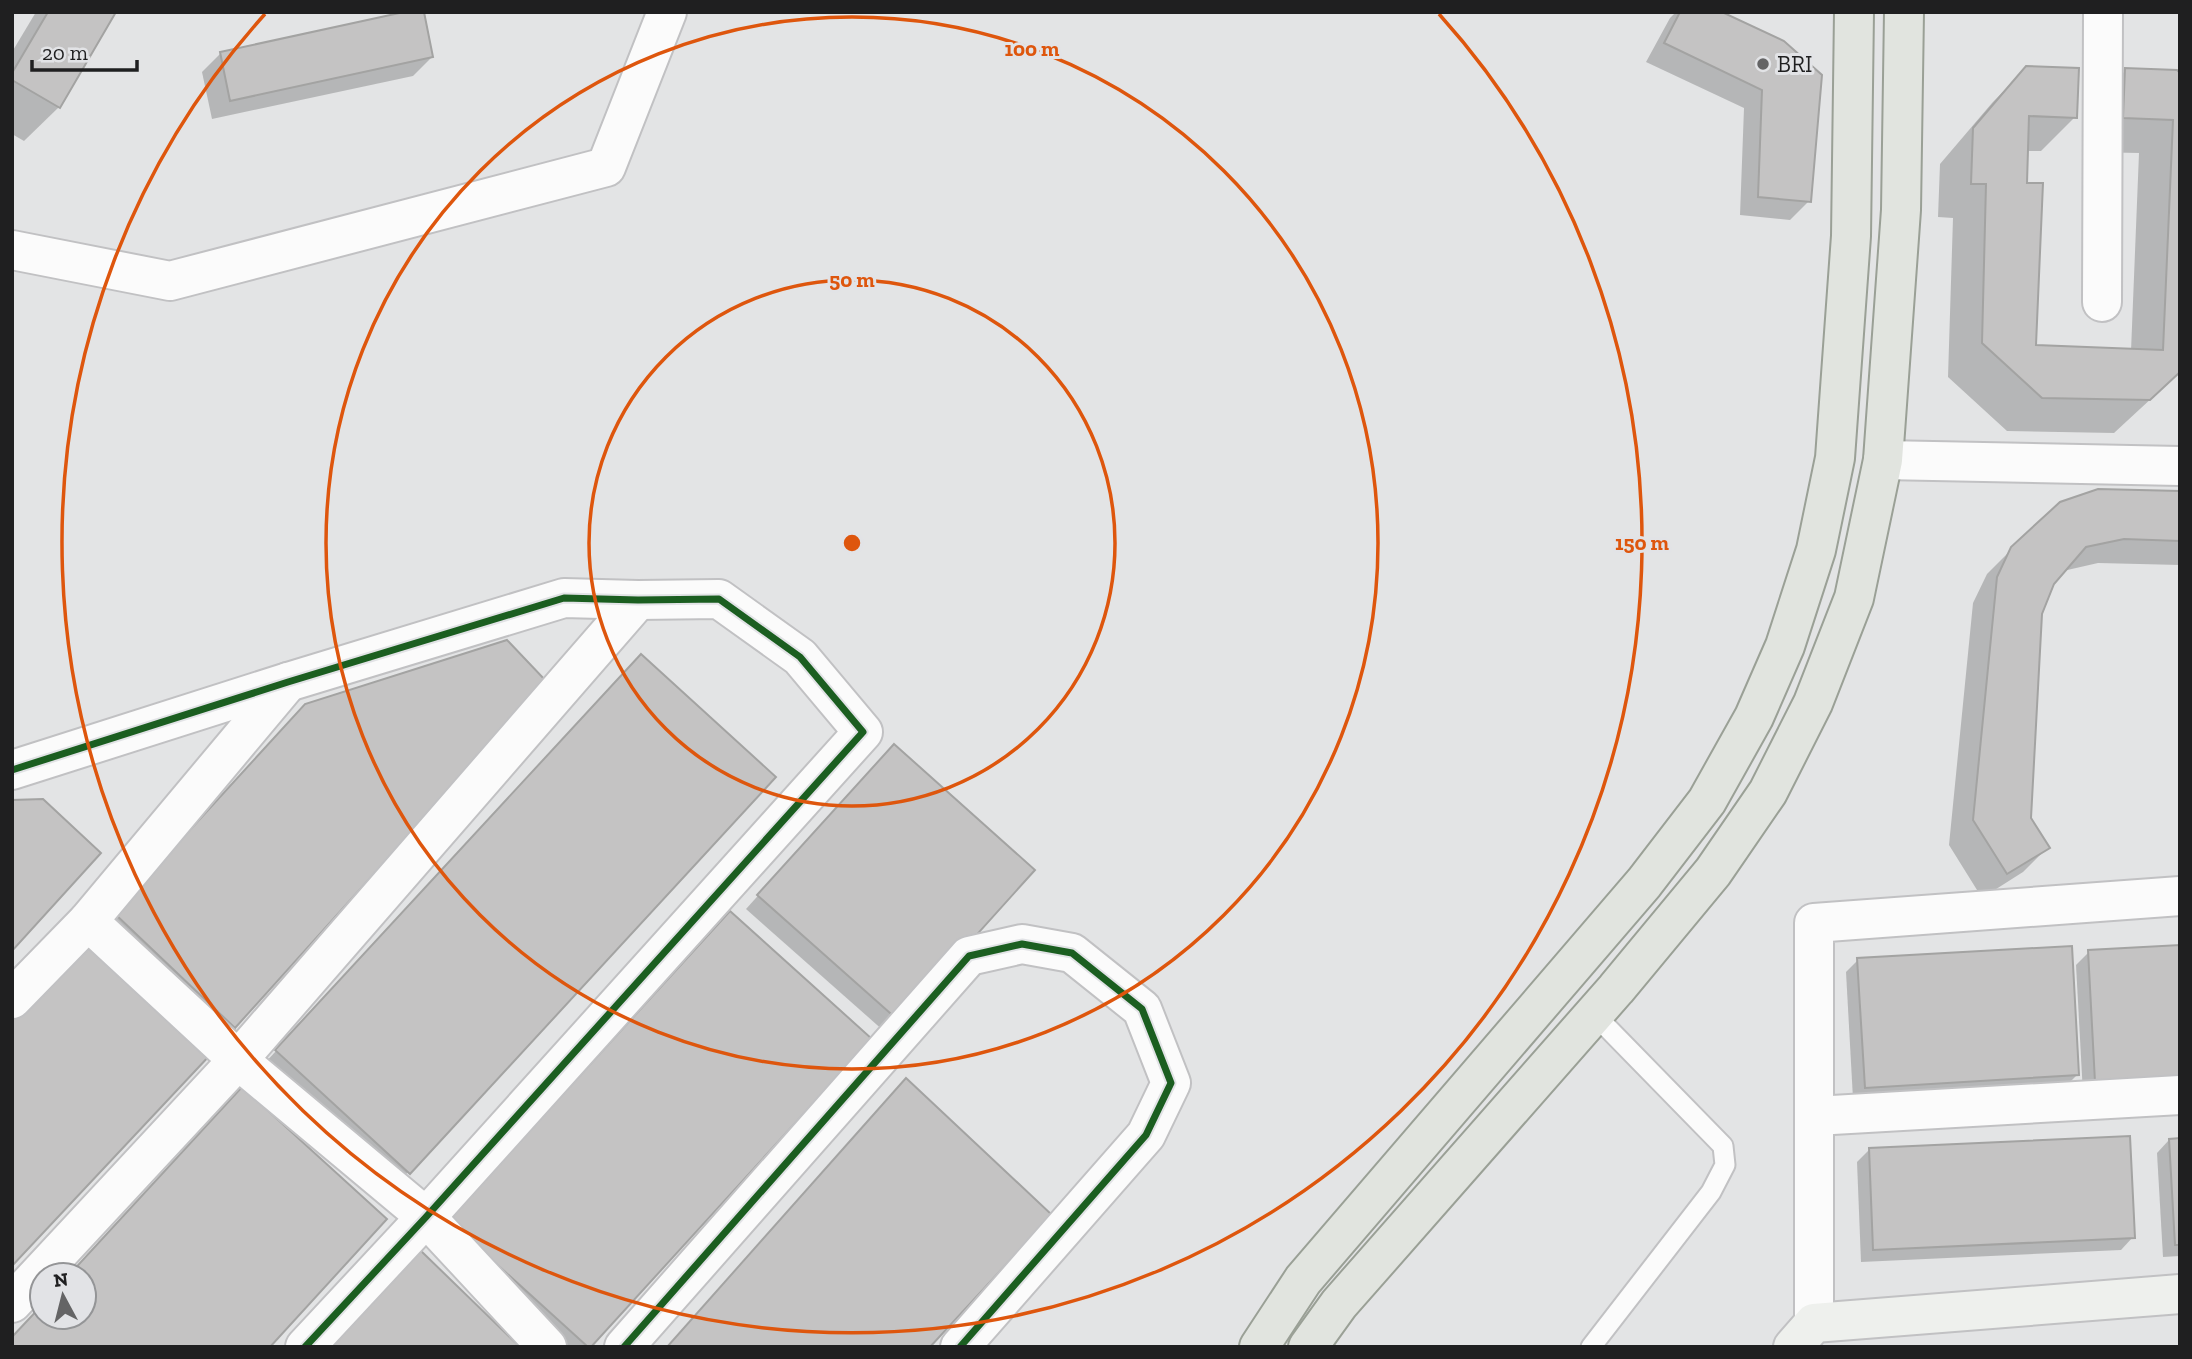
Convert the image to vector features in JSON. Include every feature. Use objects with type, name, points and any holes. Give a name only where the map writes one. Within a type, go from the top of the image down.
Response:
[{"type":"main road","points":[[1259,1347],[1303,1280],[1644,883],[1707,801],[1754,717],[1785,646],[1816,550],[1835,458],[1851,236],[1854,12]]},
{"type":"main road","points":[[1308,1347],[1339,1304],[1594,1014],[1713,872],[1768,792],[1813,703],[1854,598],[1883,460],[1901,210],[1904,12]]},
{"type":"street","points":[[12,250],[170,281],[606,167],[667,12]]},
{"type":"street","points":[[2102,302],[2104,12]]},
{"type":"street","points":[[1883,460],[2180,466]]},
{"type":"street","points":[[12,770],[564,598],[719,599],[800,657],[863,732],[426,1217],[304,1347]]},
{"type":"street","points":[[12,1303],[238,1060],[638,600]]},
{"type":"street","points":[[12,999],[88,921],[288,682]]},
{"type":"street","points":[[2180,896],[1814,923],[1815,1116],[1804,1335],[2180,1294]]},
{"type":"street","points":[[88,921],[238,1060],[426,1217],[547,1347]]},
{"type":"street","points":[[624,1347],[969,956],[1022,944],[1072,953],[1142,1009],[1171,1083],[1146,1135],[960,1347]]},
{"type":"street","points":[[1815,1116],[2180,1095]]},
{"type":"lane","points":[[1591,1347],[1711,1192],[1725,1165],[1723,1146],[1594,1014]]},
{"type":"building","points":[[48,12],[116,12],[60,108],[12,80],[12,73]]},
{"type":"building","points":[[404,12],[424,12],[433,57],[230,101],[220,52]]},
{"type":"building","points":[[1680,12],[1722,12],[1784,41],[1822,75],[1811,202],[1758,197],[1762,90],[1664,43]]},
{"type":"building","points":[[2026,66],[2079,68],[2077,118],[2029,116],[2027,183],[2043,183],[2036,345],[2163,350],[2173,120],[2123,118],[2125,68],[2177,70],[2180,73],[2180,372],[2150,400],[2042,398],[1982,343],[1986,184],[1971,184],[1973,128]]},
{"type":"building","points":[[2098,489],[2180,491],[2180,541],[2124,539],[2086,547],[2054,584],[2042,614],[2031,818],[2050,848],[2007,874],[1973,820],[1997,577],[2011,547],[2060,502]]},
{"type":"building","points":[[507,640],[547,682],[235,1028],[114,913],[305,704]]},
{"type":"building","points":[[641,654],[776,777],[410,1174],[275,1050]]},
{"type":"building","points":[[894,744],[1035,870],[899,1021],[757,895]]},
{"type":"building","points":[[43,799],[101,853],[12,951],[12,800]]},
{"type":"building","points":[[730,911],[872,1039],[591,1347],[588,1347],[448,1220]]},
{"type":"building","points":[[82,942],[211,1054],[12,1266],[12,1017]]},
{"type":"building","points":[[2180,945],[2180,1078],[2095,1082],[2088,950]]},
{"type":"building","points":[[2072,946],[2079,1075],[1865,1088],[1857,958]]},
{"type":"building","points":[[906,1078],[1052,1215],[930,1347],[667,1347]]},
{"type":"building","points":[[242,1087],[387,1219],[270,1347],[12,1347],[12,1337],[28,1320],[28,1331],[98,1331],[98,1261],[82,1261]]},
{"type":"building","points":[[2130,1136],[2135,1238],[1873,1250],[1869,1148]]},
{"type":"building","points":[[2180,1138],[2180,1245],[2175,1245],[2169,1139]]},
{"type":"building","points":[[419,1249],[520,1347],[329,1347]]},
{"type":"cycle path","points":[[12,770],[564,598],[719,599],[800,657],[863,732],[426,1217],[305,1347]]},
{"type":"cycle path","points":[[624,1347],[969,956],[1022,944],[1072,953],[1142,1009],[1171,1083],[1146,1135],[960,1347]]},
{"type":"place","name":"BRI","points":[[1763,64]]}]
